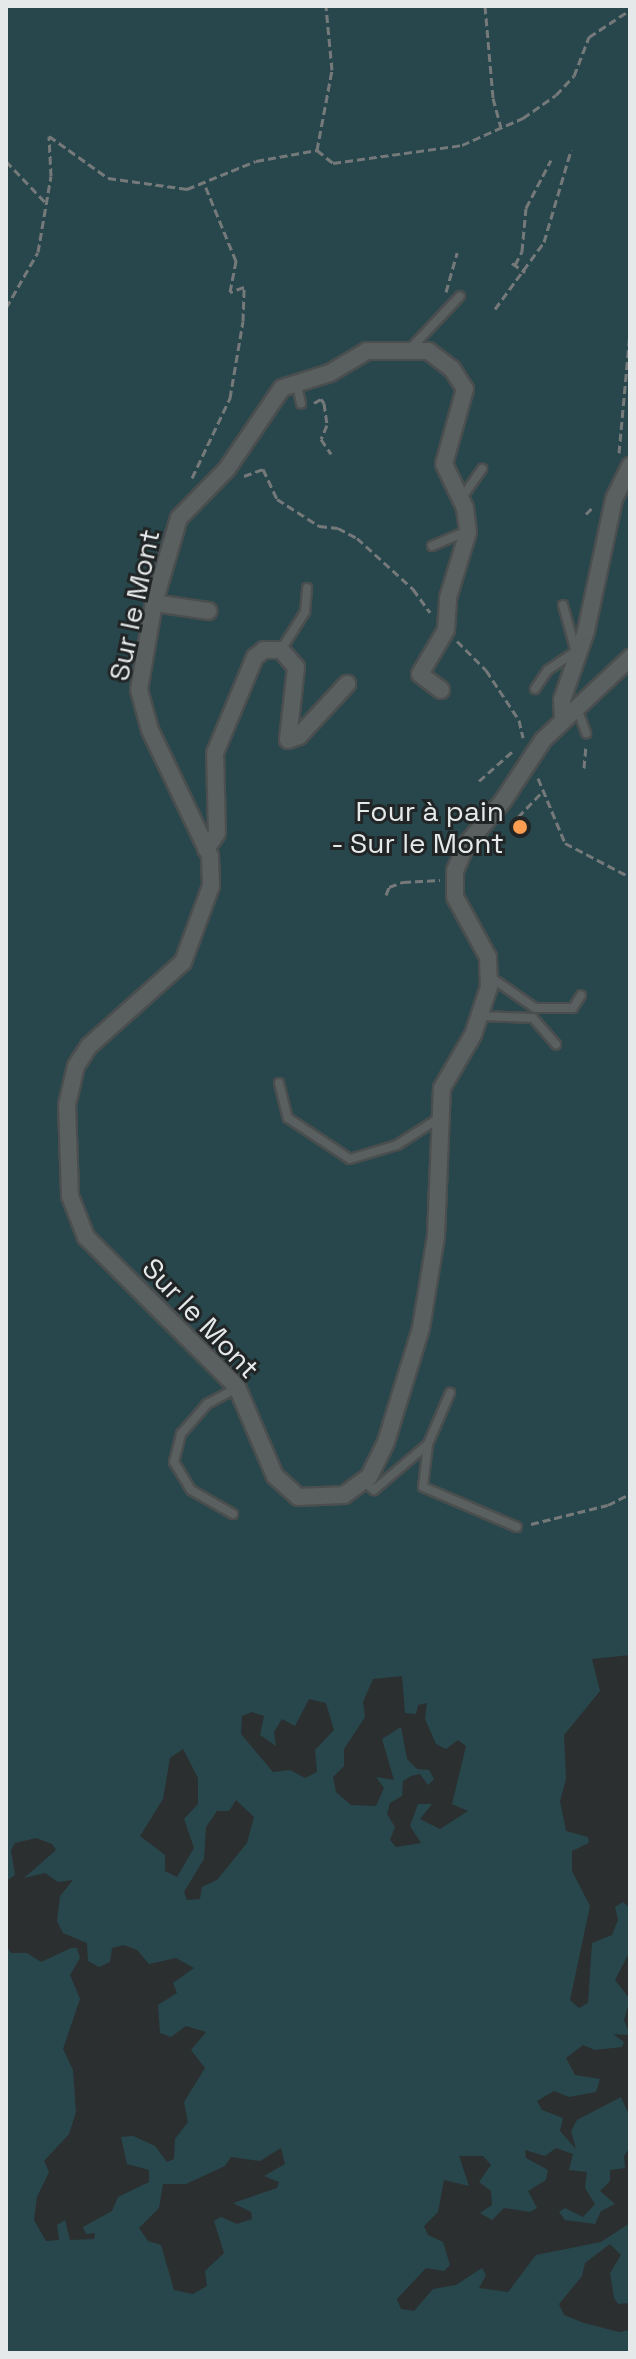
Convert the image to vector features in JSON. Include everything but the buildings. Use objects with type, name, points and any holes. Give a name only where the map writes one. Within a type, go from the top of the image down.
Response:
[{"type":"street","points":[[297,386],[367,351],[409,351],[435,355],[465,389],[444,464],[461,499],[468,531],[447,603],[446,630],[420,674],[441,690]]},
{"type":"street","name":"Sur le Mont","points":[[297,386],[282,388],[227,469],[179,518],[154,603],[139,679],[141,702],[206,849],[211,886],[183,962],[98,1037],[76,1066],[67,1104],[69,1181],[74,1211],[91,1244],[237,1387],[275,1476],[292,1495],[333,1498],[364,1482]]},
{"type":"street","points":[[570,713],[562,700],[624,461]]},
{"type":"street","points":[[154,603],[208,611]]},
{"type":"street","points":[[206,849],[217,833],[214,759],[220,735],[248,667],[260,652],[281,650],[298,673],[288,740],[299,736],[347,684]]},
{"type":"street","points":[[364,1482],[386,1442],[429,1295],[438,1212],[438,1119],[444,1083],[481,1016],[489,976],[484,946],[460,908],[452,880],[466,845],[503,801],[543,740],[630,658]]},
{"type":"lane","points":[[409,351],[460,296]]},
{"type":"lane","points":[[297,386],[301,404]]},
{"type":"lane","points":[[461,499],[482,469]]},
{"type":"lane","points":[[432,546],[468,531]]},
{"type":"lane","points":[[281,650],[305,612],[307,588]]},
{"type":"lane","points":[[535,689],[548,670],[577,649],[563,605]]},
{"type":"lane","points":[[570,713],[586,733]]},
{"type":"lane","points":[[489,976],[535,1008],[573,1008],[581,995]]},
{"type":"lane","points":[[481,1016],[533,1018],[556,1044]]},
{"type":"lane","points":[[279,1083],[288,1118],[350,1159],[397,1145],[438,1119]]},
{"type":"lane","points":[[233,1514],[191,1490],[174,1462],[181,1434],[207,1404],[237,1387]]},
{"type":"lane","points":[[450,1393],[428,1444],[423,1487],[517,1527]]},
{"type":"lane","points":[[364,1482],[374,1490],[428,1444]]},
{"type":"path","points":[[317,150],[332,70],[326,6]]},
{"type":"path","points":[[485,6],[493,98],[501,127]]},
{"type":"path","points":[[6,308],[38,252],[51,176],[49,136],[108,178],[187,189],[256,161],[317,150],[333,163],[462,145],[523,118],[565,88],[589,37],[630,10]]},
{"type":"path","points":[[495,309],[525,272],[558,207],[571,150]]},
{"type":"path","points":[[525,272],[513,264],[522,251],[526,208],[551,160]]},
{"type":"path","points":[[6,161],[45,202]]},
{"type":"path","points":[[188,486],[230,398],[243,321],[244,287],[230,292],[236,261],[204,183]]},
{"type":"path","points":[[451,306],[445,297],[457,253]]},
{"type":"path","points":[[624,461],[630,332]]},
{"type":"path","points":[[301,404],[321,399],[324,403],[327,425],[321,438],[331,454]]},
{"type":"path","points":[[237,478],[263,469],[277,499],[319,526],[338,528],[357,538],[413,589],[446,630],[486,670],[519,720],[523,741],[479,781]]},
{"type":"path","points":[[584,768],[586,733]]},
{"type":"path","points":[[536,773],[565,843],[630,877]]},
{"type":"path","points":[[518,817],[542,792]]},
{"type":"path","points":[[386,895],[389,887],[403,882],[452,880]]},
{"type":"path","points":[[517,1527],[608,1505],[630,1494]]},
{"type":"shaded area","points":[[6,6],[630,6],[630,1655],[592,1659],[600,1691],[564,1735],[566,1779],[560,1801],[566,1831],[588,1837],[589,1843],[572,1851],[572,1871],[590,1906],[570,2000],[579,2008],[588,2003],[592,1943],[612,1935],[618,1920],[615,1907],[623,1902],[630,1908],[630,1951],[615,1980],[630,1999],[624,2020],[630,2035],[613,2034],[624,2042],[622,2047],[595,2050],[583,2045],[566,2058],[575,2075],[600,2079],[596,2092],[569,2097],[554,2091],[537,2101],[542,2110],[563,2118],[560,2131],[576,2149],[571,2131],[577,2120],[621,2097],[630,2117],[630,2147],[624,2156],[625,2168],[610,2170],[610,2181],[600,2191],[615,2204],[601,2211],[595,2224],[565,2220],[559,2212],[565,2208],[583,2217],[595,2204],[585,2188],[587,2172],[569,2170],[573,2154],[556,2148],[545,2156],[525,2150],[526,2158],[548,2170],[546,2180],[528,2191],[537,2208],[530,2212],[504,2208],[492,2220],[480,2213],[492,2205],[491,2191],[479,2182],[491,2165],[483,2156],[459,2156],[469,2186],[444,2180],[438,2212],[424,2226],[428,2235],[443,2242],[450,2265],[444,2271],[426,2268],[397,2299],[401,2309],[414,2311],[433,2289],[456,2285],[482,2268],[486,2275],[479,2288],[508,2292],[536,2255],[601,2242],[630,2223],[630,2303],[618,2304],[614,2298],[610,2273],[621,2255],[610,2244],[585,2263],[582,2276],[559,2304],[564,2315],[584,2323],[619,2332],[630,2330],[630,2353],[6,2353],[6,1946],[11,1953],[27,1953],[41,1962],[71,1948],[77,1948],[80,1958],[70,1975],[80,1999],[63,2049],[73,2070],[76,2112],[69,2134],[44,2161],[49,2172],[37,2197],[34,2220],[46,2241],[59,2240],[57,2225],[65,2220],[70,2240],[94,2239],[95,2233],[86,2234],[83,2227],[112,2211],[118,2197],[149,2182],[149,2170],[127,2164],[121,2137],[133,2136],[155,2146],[167,2162],[174,2159],[175,2139],[188,2122],[184,2102],[205,2068],[191,2050],[206,2032],[186,2026],[171,2037],[160,2033],[158,2005],[177,1993],[173,1983],[194,1968],[176,1958],[149,1964],[137,1950],[124,1945],[112,1948],[110,1962],[99,1967],[88,1961],[87,1943],[63,1933],[57,1921],[60,1896],[73,1880],[58,1882],[45,1873],[24,1878],[56,1850],[52,1844],[36,1838],[15,1843],[11,1850],[15,1875],[6,1881]],"holes":[[[402,1676],[405,1713],[416,1714],[418,1705],[427,1703],[425,1719],[436,1744],[446,1749],[458,1740],[466,1746],[452,1804],[468,1811],[440,1829],[420,1819],[432,1804],[418,1804],[410,1826],[421,1843],[396,1847],[390,1840],[395,1827],[387,1814],[390,1803],[402,1796],[403,1781],[420,1774],[428,1785],[434,1779],[429,1770],[417,1769],[407,1759],[401,1727],[382,1739],[394,1780],[376,1777],[384,1788],[376,1806],[351,1805],[336,1792],[333,1777],[344,1766],[344,1749],[365,1717],[363,1702],[373,1679]],[[309,1699],[326,1703],[334,1730],[315,1750],[317,1772],[305,1778],[290,1770],[273,1772],[241,1734],[242,1716],[252,1712],[264,1716],[260,1735],[276,1746],[274,1732],[282,1719],[295,1726]],[[183,1749],[198,1778],[198,1804],[184,1819],[194,1848],[177,1877],[165,1871],[165,1855],[140,1836],[163,1799],[170,1758]],[[236,1800],[254,1817],[247,1843],[217,1880],[202,1887],[200,1899],[187,1900],[184,1892],[204,1859],[206,1827],[217,1811],[229,1811]],[[281,2148],[285,2164],[264,2176],[279,2182],[277,2188],[233,2203],[251,2212],[252,2219],[237,2224],[221,2217],[214,2221],[224,2253],[205,2271],[207,2286],[193,2294],[174,2290],[161,2245],[148,2241],[139,2228],[159,2208],[163,2184],[186,2184],[225,2166],[231,2157],[260,2161]]]},
{"type":"place","name":"Four à pain - Sur le Mont","points":[[520,827]]}]
